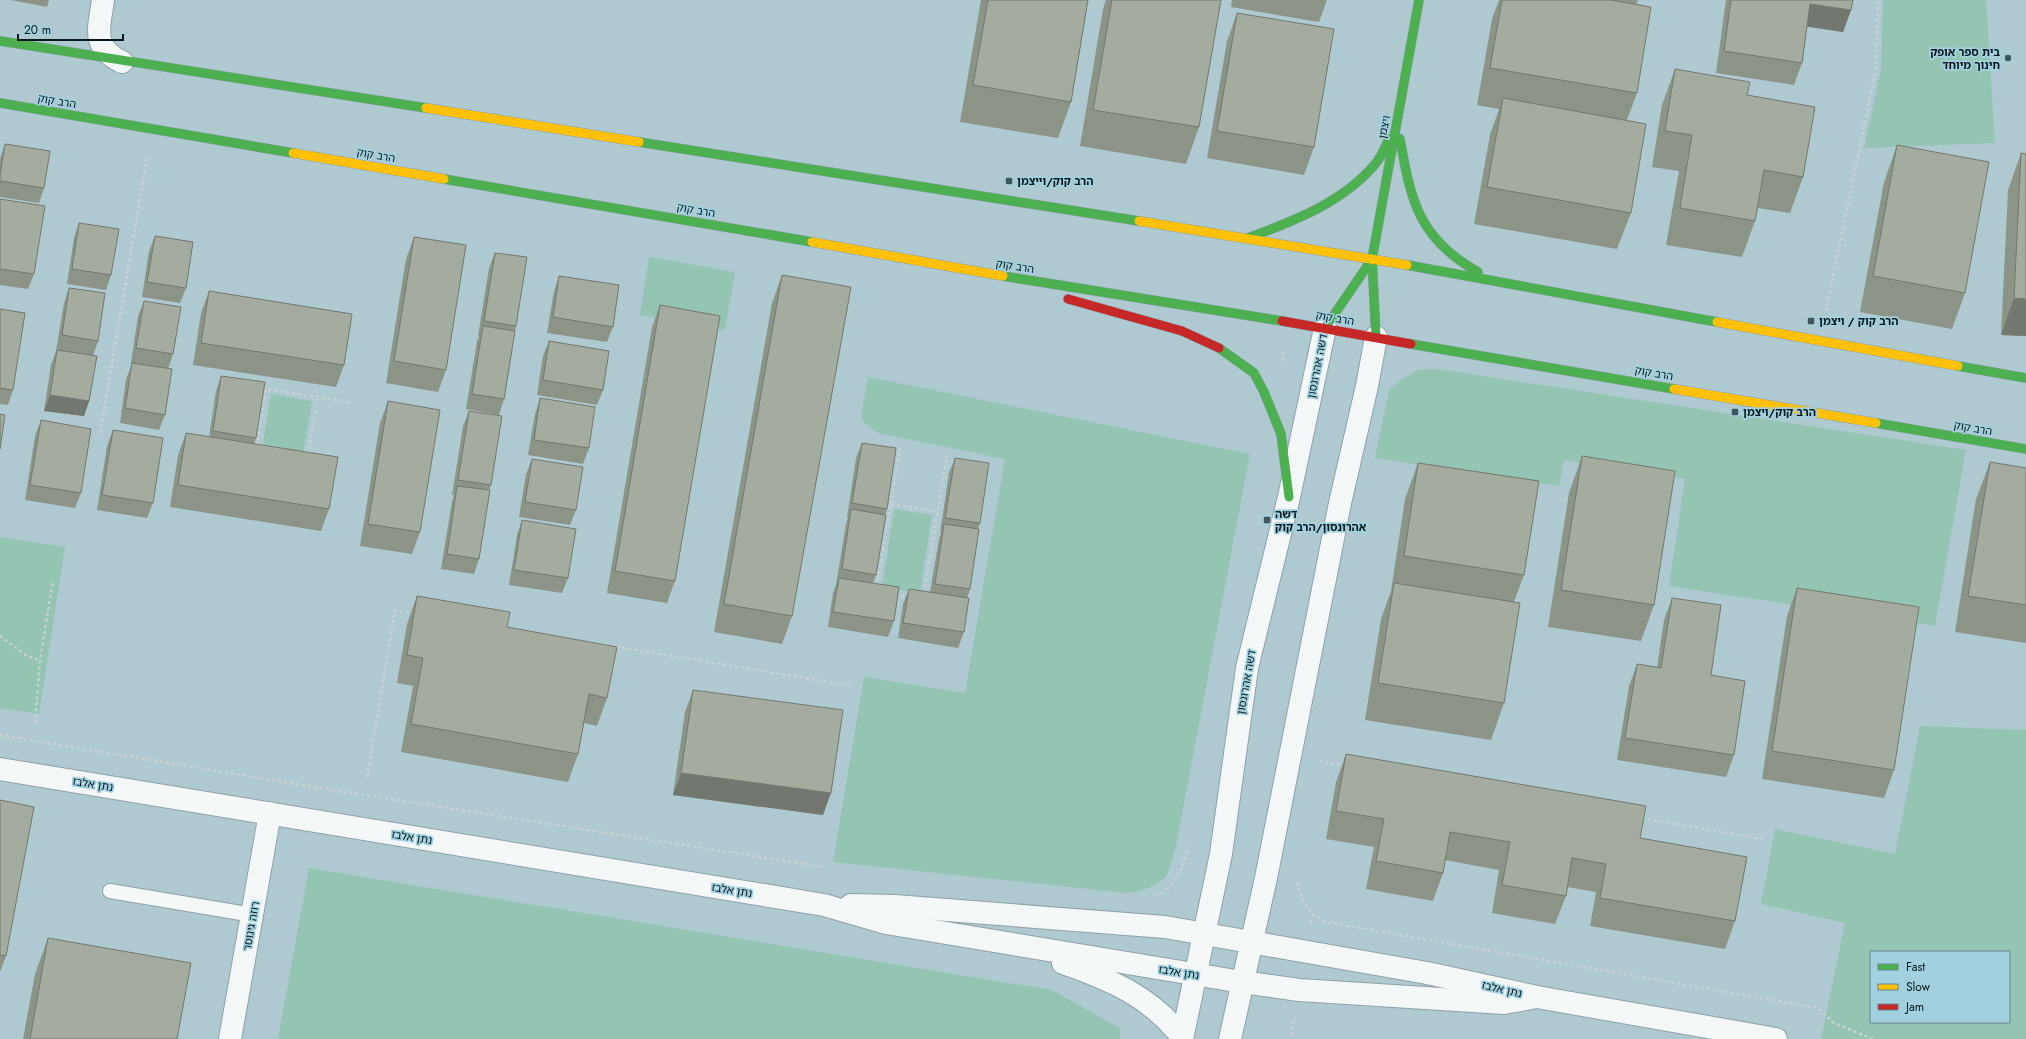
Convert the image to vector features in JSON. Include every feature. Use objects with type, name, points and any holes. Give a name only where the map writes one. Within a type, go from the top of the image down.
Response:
[{"type":"main road","name":"ויצמן","points":[[1376,337],[1372,259],[1420,0]]},
{"type":"main road","points":[[0,41],[122,62],[1372,259],[1496,280],[1819,341],[2026,378]]},
{"type":"main road","name":"הרב קוק","points":[[0,103],[871,252],[971,271],[1325,328],[2026,449]]},
{"type":"main road","points":[[1245,239],[1304,217],[1332,200],[1358,181],[1377,161],[1397,124]]},
{"type":"main road","points":[[1397,124],[1411,196],[1421,220],[1433,238],[1449,254],[1468,267],[1496,280]]},
{"type":"main road","name":"ויצמן","points":[[1325,328],[1372,259]]},
{"type":"main road","points":[[971,271],[1046,293]]},
{"type":"main road","points":[[1062,297],[1182,331],[1222,349],[1254,373],[1264,392],[1281,434],[1289,497]]},
{"type":"street","points":[[103,0],[99,40],[106,52],[122,62]]},
{"type":"street","name":"דשה אהרונסון","points":[[1182,1038],[1221,854],[1247,668],[1289,497],[1325,328]]},
{"type":"street","points":[[1230,1039],[1266,878],[1338,511],[1367,386],[1376,337]]},
{"type":"street","name":"נתן אלבז","points":[[0,769],[824,905],[886,923],[1242,982],[1299,990],[1504,1003],[1537,997]]},
{"type":"street","name":"רוזה גינוסר","points":[[230,1039],[270,813]]},
{"type":"street","name":"נתן אלבז","points":[[824,905],[895,906],[1165,926],[1427,972],[1537,997],[1776,1039]]},
{"type":"street","points":[[1012,943],[1100,976],[1131,991],[1161,1012],[1182,1038]]},
{"type":"lane","points":[[110,891],[253,915]]},
{"type":"path","points":[[1819,341],[1876,68],[1878,0]]},
{"type":"path","points":[[100,433],[152,129]]},
{"type":"path","points":[[256,451],[266,389],[349,402]]},
{"type":"path","points":[[308,459],[318,397]]},
{"type":"path","points":[[876,592],[900,448]]},
{"type":"path","points":[[923,599],[947,455]]},
{"type":"path","points":[[891,504],[937,511]]},
{"type":"path","points":[[35,723],[40,660],[53,580]]},
{"type":"path","points":[[892,594],[915,598]]},
{"type":"path","points":[[367,777],[395,610],[418,614]]},
{"type":"path","points":[[0,636],[27,656],[40,660]]},
{"type":"path","points":[[574,640],[854,686]]},
{"type":"path","points":[[0,736],[322,789],[824,867]]},
{"type":"path","points":[[1312,760],[1351,767]]},
{"type":"path","points":[[1638,817],[1762,839]]},
{"type":"path","points":[[1296,878],[1301,899],[1318,918],[1326,922],[1818,1008],[1834,1023],[1873,1039]]},
{"type":"green space","points":[[1883,0],[1986,0],[1995,143],[1864,148],[1881,69]]},
{"type":"green space","points":[[649,257],[735,272],[725,330],[640,315]]},
{"type":"green space","points":[[1437,369],[1966,450],[1935,626],[1669,586],[1685,479],[1564,460],[1559,486],[1375,458],[1389,390],[1402,379],[1417,370]]},
{"type":"green space","points":[[868,377],[1250,454],[1176,846],[1166,876],[1163,880],[1153,886],[1143,890],[1127,893],[833,862],[864,677],[965,693],[1005,459],[878,433],[864,423],[861,416]]},
{"type":"green space","points":[[271,394],[312,401],[302,462],[261,455]]},
{"type":"green space","points":[[894,509],[932,515],[920,593],[882,588]]},
{"type":"green space","points":[[0,537],[65,547],[39,714],[0,708]]},
{"type":"green space","points":[[1920,726],[2026,730],[2026,1039],[1821,1039],[1845,923],[1761,904],[1775,829],[1895,854]]},
{"type":"green space","points":[[309,868],[1052,990],[1121,1029],[1120,1039],[278,1039]]},
{"type":"building","points":[[988,0],[1088,0],[1071,102],[973,85]]},
{"type":"building","points":[[1112,0],[1221,0],[1199,127],[1093,110]]},
{"type":"building","points":[[1502,0],[1611,0],[1651,7],[1637,93],[1490,68]]},
{"type":"building","points":[[1731,0],[1853,0],[1851,10],[1810,4],[1802,63],[1724,51]]},
{"type":"building","points":[[1237,13],[1334,29],[1314,147],[1217,131]]},
{"type":"building","points":[[1675,69],[1750,82],[1747,95],[1815,107],[1803,177],[1764,170],[1755,221],[1680,208],[1692,135],[1665,131]]},
{"type":"building","points":[[1503,98],[1646,124],[1631,213],[1487,187]]},
{"type":"building","points":[[5,144],[50,151],[44,188],[0,181]]},
{"type":"building","points":[[1897,145],[1989,162],[1965,293],[1873,276]]},
{"type":"building","points":[[2021,153],[2026,154],[2026,299],[2014,298]]},
{"type":"building","points":[[0,199],[45,206],[34,274],[0,269]]},
{"type":"building","points":[[79,223],[119,229],[111,275],[72,269]]},
{"type":"building","points":[[155,236],[193,242],[186,288],[147,282]]},
{"type":"building","points":[[414,237],[466,245],[446,370],[394,361]]},
{"type":"building","points":[[495,253],[527,257],[516,326],[484,321]]},
{"type":"building","points":[[782,275],[851,287],[792,616],[724,604]]},
{"type":"building","points":[[559,276],[619,285],[613,327],[553,317]]},
{"type":"building","points":[[69,288],[105,293],[98,341],[62,335]]},
{"type":"building","points":[[209,291],[352,314],[344,365],[201,343]]},
{"type":"building","points":[[144,301],[181,307],[173,354],[136,348]]},
{"type":"building","points":[[660,305],[720,316],[675,581],[615,571]]},
{"type":"building","points":[[0,309],[25,313],[13,390],[0,388]]},
{"type":"building","points":[[483,326],[515,331],[504,399],[472,394]]},
{"type":"building","points":[[549,341],[609,351],[603,390],[543,380]]},
{"type":"building","points":[[57,350],[97,356],[89,401],[50,395]]},
{"type":"building","points":[[132,363],[172,369],[165,415],[125,408]]},
{"type":"building","points":[[221,376],[265,382],[256,438],[213,431]]},
{"type":"building","points":[[540,398],[595,407],[589,448],[534,440]]},
{"type":"building","points":[[388,401],[440,410],[420,532],[368,524]]},
{"type":"building","points":[[469,411],[502,416],[491,485],[458,480]]},
{"type":"building","points":[[0,414],[5,415],[0,449]]},
{"type":"building","points":[[41,420],[91,429],[81,493],[30,485]]},
{"type":"building","points":[[113,430],[163,438],[153,503],[102,495]]},
{"type":"building","points":[[186,433],[338,457],[329,509],[178,485]]},
{"type":"building","points":[[862,443],[896,448],[887,509],[852,503]]},
{"type":"building","points":[[1582,456],[1675,471],[1654,605],[1561,590]]},
{"type":"building","points":[[955,458],[989,463],[980,523],[945,518]]},
{"type":"building","points":[[532,459],[583,467],[576,510],[525,502]]},
{"type":"building","points":[[1990,462],[2026,468],[2026,605],[1968,596]]},
{"type":"building","points":[[1418,463],[1539,481],[1524,575],[1404,556]]},
{"type":"building","points":[[457,486],[490,490],[479,559],[447,554]]},
{"type":"building","points":[[851,509],[886,515],[876,575],[842,569]]},
{"type":"building","points":[[522,520],[576,529],[568,578],[514,570]]},
{"type":"building","points":[[944,524],[979,529],[970,589],[935,584]]},
{"type":"building","points":[[839,578],[899,587],[894,621],[833,612]]},
{"type":"building","points":[[1394,583],[1520,603],[1504,703],[1378,683]]},
{"type":"building","points":[[1797,588],[1919,607],[1894,770],[1772,751]]},
{"type":"building","points":[[909,589],[969,598],[964,632],[903,623]]},
{"type":"building","points":[[417,596],[510,612],[507,627],[617,647],[607,698],[589,694],[578,754],[411,724],[423,658],[407,655]]},
{"type":"building","points":[[1672,598],[1721,605],[1711,675],[1745,681],[1734,755],[1625,738],[1637,664],[1661,668]]},
{"type":"building","points":[[693,690],[843,710],[831,793],[681,773]]},
{"type":"building","points":[[1346,754],[1646,806],[1640,838],[1747,857],[1735,921],[1600,898],[1606,864],[1572,858],[1566,896],[1502,885],[1510,842],[1450,832],[1443,873],[1376,861],[1384,819],[1336,811]]},
{"type":"building","points":[[0,800],[34,807],[6,956],[0,955]]},
{"type":"building","points":[[48,938],[191,963],[177,1039],[30,1039]]},
{"type":"traffic: fast","points":[[1376,337],[1372,259],[1419,0]]},
{"type":"traffic: fast","points":[[0,41],[426,108]]},
{"type":"traffic: fast","points":[[0,103],[293,153]]},
{"type":"traffic: fast","points":[[1248,238],[1283,225],[1317,209],[1349,189],[1376,163],[1389,139]]},
{"type":"traffic: fast","points":[[1400,139],[1409,182],[1421,217],[1430,232],[1442,246],[1478,272]]},
{"type":"traffic: fast","points":[[639,142],[1139,221]]},
{"type":"traffic: fast","points":[[444,179],[812,242]]},
{"type":"traffic: fast","points":[[1325,328],[1372,259]]},
{"type":"traffic: fast","points":[[1407,265],[1717,322]]},
{"type":"traffic: fast","points":[[1003,276],[1282,321]]},
{"type":"traffic: fast","points":[[1411,344],[1674,389]]},
{"type":"traffic: fast","points":[[1219,348],[1254,373],[1264,392],[1281,434],[1289,497]]},
{"type":"traffic: fast","points":[[1958,366],[2026,378]]},
{"type":"traffic: fast","points":[[1876,423],[2026,449]]},
{"type":"traffic: slow","points":[[426,108],[639,142]]},
{"type":"traffic: slow","points":[[293,153],[444,179]]},
{"type":"traffic: slow","points":[[1139,221],[1407,265]]},
{"type":"traffic: slow","points":[[812,242],[1003,276]]},
{"type":"traffic: slow","points":[[1717,322],[1958,366]]},
{"type":"traffic: slow","points":[[1674,389],[1876,423]]},
{"type":"traffic: jam","points":[[1068,299],[1182,331],[1219,348]]},
{"type":"traffic: jam","points":[[1282,321],[1411,344]]},
{"type":"place","name":"בית ספר אופק חינוך מיוחד","points":[[2008,58]]},
{"type":"place","name":"הרב קוק/וייצמן","points":[[1009,181]]},
{"type":"place","name":"הרב קוק / ויצמן","points":[[1811,321]]},
{"type":"place","name":"הרב קוק/ויצמן","points":[[1735,412]]},
{"type":"place","name":"דשה אהרונסון/הרב קוק","points":[[1267,520]]}]
